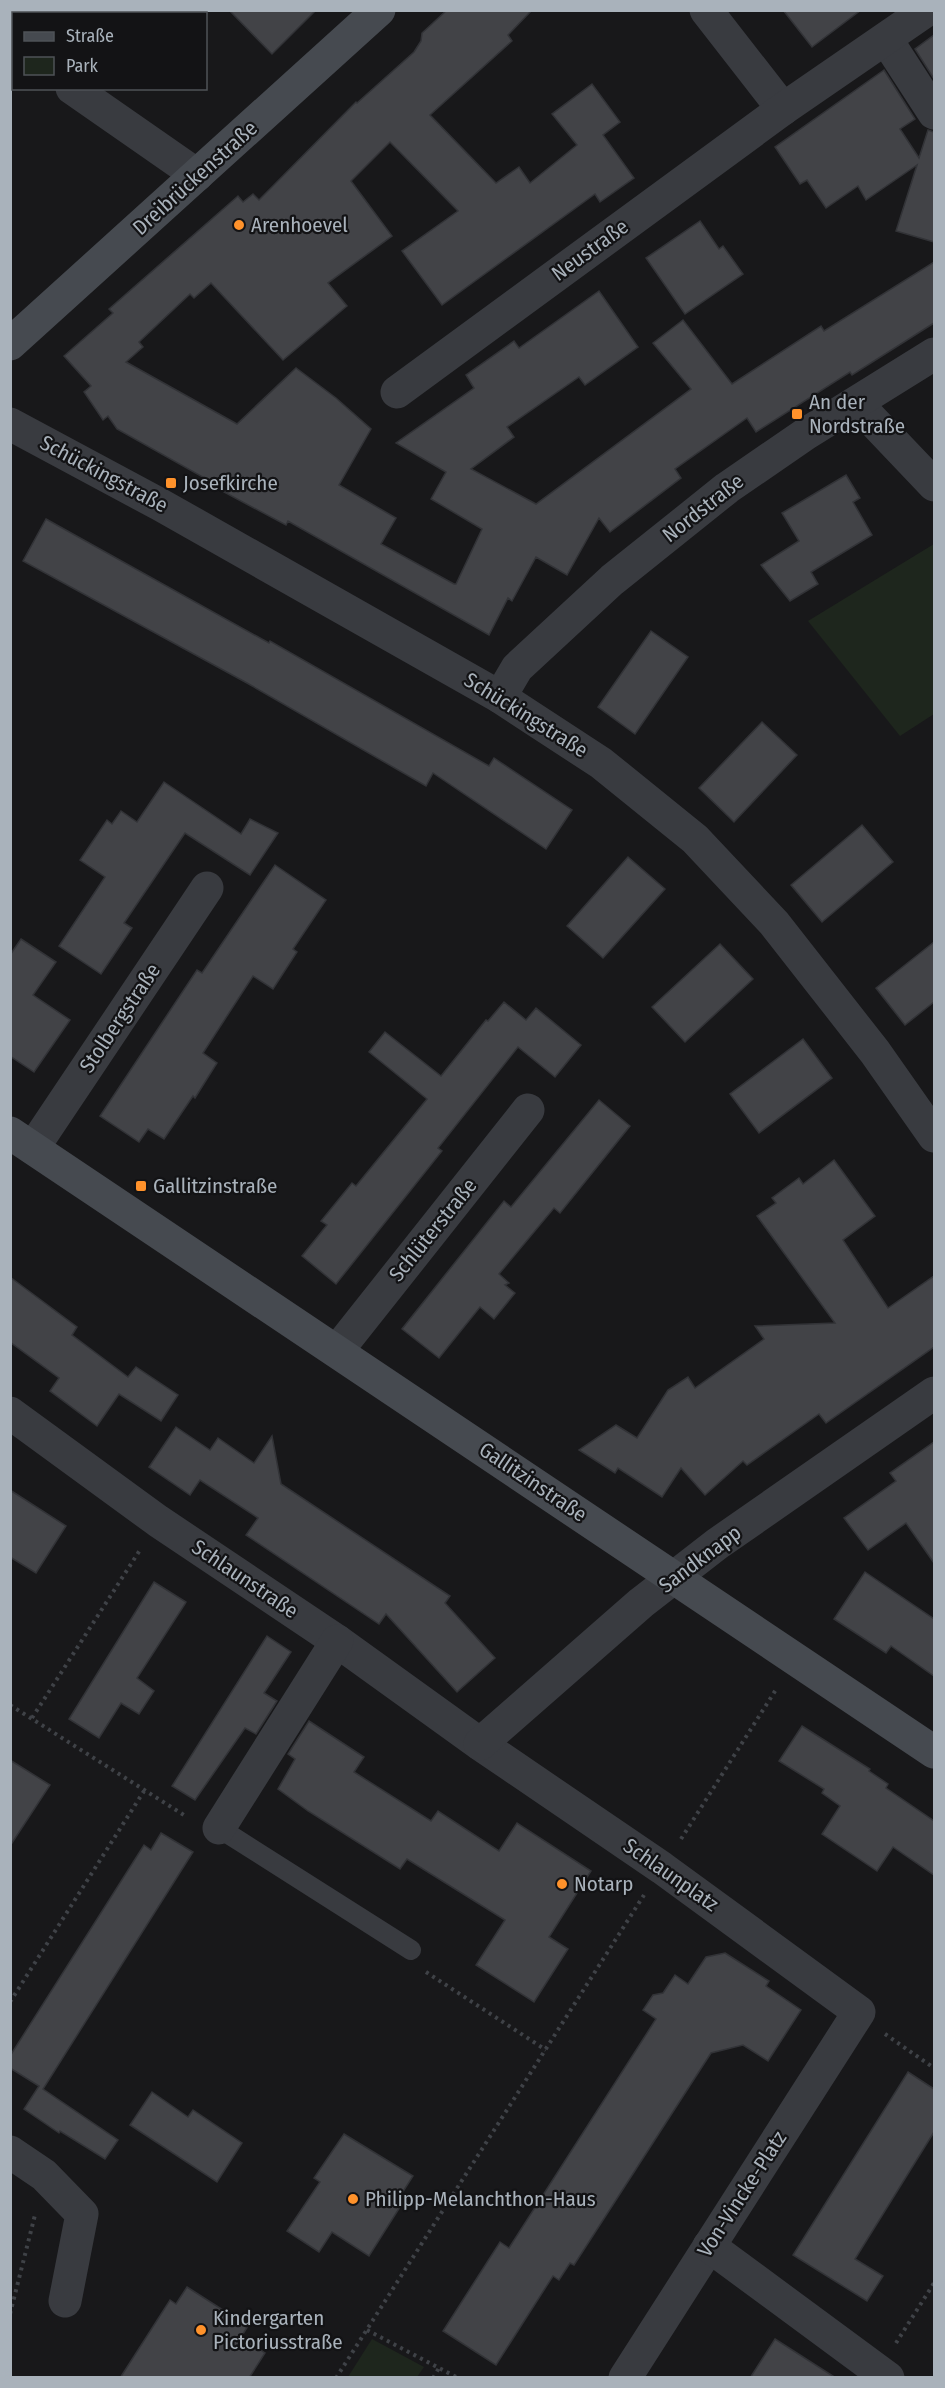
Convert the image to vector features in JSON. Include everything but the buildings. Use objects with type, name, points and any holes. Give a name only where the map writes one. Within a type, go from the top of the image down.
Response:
[{"type":"street","name":"Dreibrückenstraße","points":[[10,344],[379,10]]},
{"type":"street","points":[[706,10],[783,109]]},
{"type":"street","name":"Neustraße","points":[[397,392],[783,109],[927,10]]},
{"type":"street","points":[[886,39],[934,112]]},
{"type":"street","points":[[75,90],[197,175]]},
{"type":"street","name":"Nordstraße","points":[[500,697],[517,668],[612,580],[727,488],[807,433],[934,354]]},
{"type":"street","points":[[856,404],[934,485]]},
{"type":"street","name":"Schückingstraße","points":[[10,424],[159,504],[500,697],[601,763],[695,839],[774,923],[875,1052],[934,1136]]},
{"type":"street","name":"Stolbergstraße","points":[[22,1141],[207,888]]},
{"type":"street","name":"Schlüterstraße","points":[[337,1351],[528,1110]]},
{"type":"street","name":"Gallitzinstraße","points":[[22,1141],[934,1752]]},
{"type":"street","name":"Sandknapp","points":[[480,1744],[674,1577],[717,1544],[934,1393]]},
{"type":"street","name":"Schlaunstraße","points":[[10,1413],[158,1521],[337,1641],[480,1744]]},
{"type":"street","points":[[219,1828],[337,1641]]},
{"type":"street","name":"Schlaunplatz","points":[[480,1744],[662,1868],[859,2012]]},
{"type":"street","name":"Von-Vincke-Platz","points":[[625,2378],[859,2012]]},
{"type":"street","points":[[10,2152],[44,2175],[82,2214],[65,2301]]},
{"type":"street","points":[[709,2246],[883,2374]]},
{"type":"lane","points":[[219,1828],[411,1950]]},
{"type":"path","points":[[32,1718],[158,1521]]},
{"type":"path","points":[[336,2378],[795,1660]]},
{"type":"path","points":[[11,1707],[32,1718],[182,1815],[219,1828]]},
{"type":"path","points":[[10,2002],[144,1791]]},
{"type":"path","points":[[411,1950],[424,1971],[546,2050]]},
{"type":"path","points":[[859,2012],[893,2041],[934,2068]]},
{"type":"path","points":[[10,2314],[44,2175]]},
{"type":"path","points":[[883,2374],[934,2283]]},
{"type":"path","points":[[367,2330],[458,2378]]},
{"type":"path","points":[[433,2378],[439,2368]]},
{"type":"green space","points":[[934,544],[934,714],[900,736],[808,621]]},
{"type":"green space","points":[[372,2339],[424,2367],[417,2377],[348,2377]]},
{"type":"place","name":"Arenhoevel","points":[[239,225]]},
{"type":"place","name":"An der Nordstraße","points":[[797,414]]},
{"type":"place","name":"Josefkirche","points":[[171,483]]},
{"type":"place","name":"Gallitzinstraße","points":[[141,1186]]},
{"type":"place","name":"Notarp","points":[[562,1884]]},
{"type":"place","name":"Philipp-Melanchthon-Haus","points":[[353,2199]]},
{"type":"place","name":"Kindergarten Pictoriusstraße","points":[[201,2330]]}]
